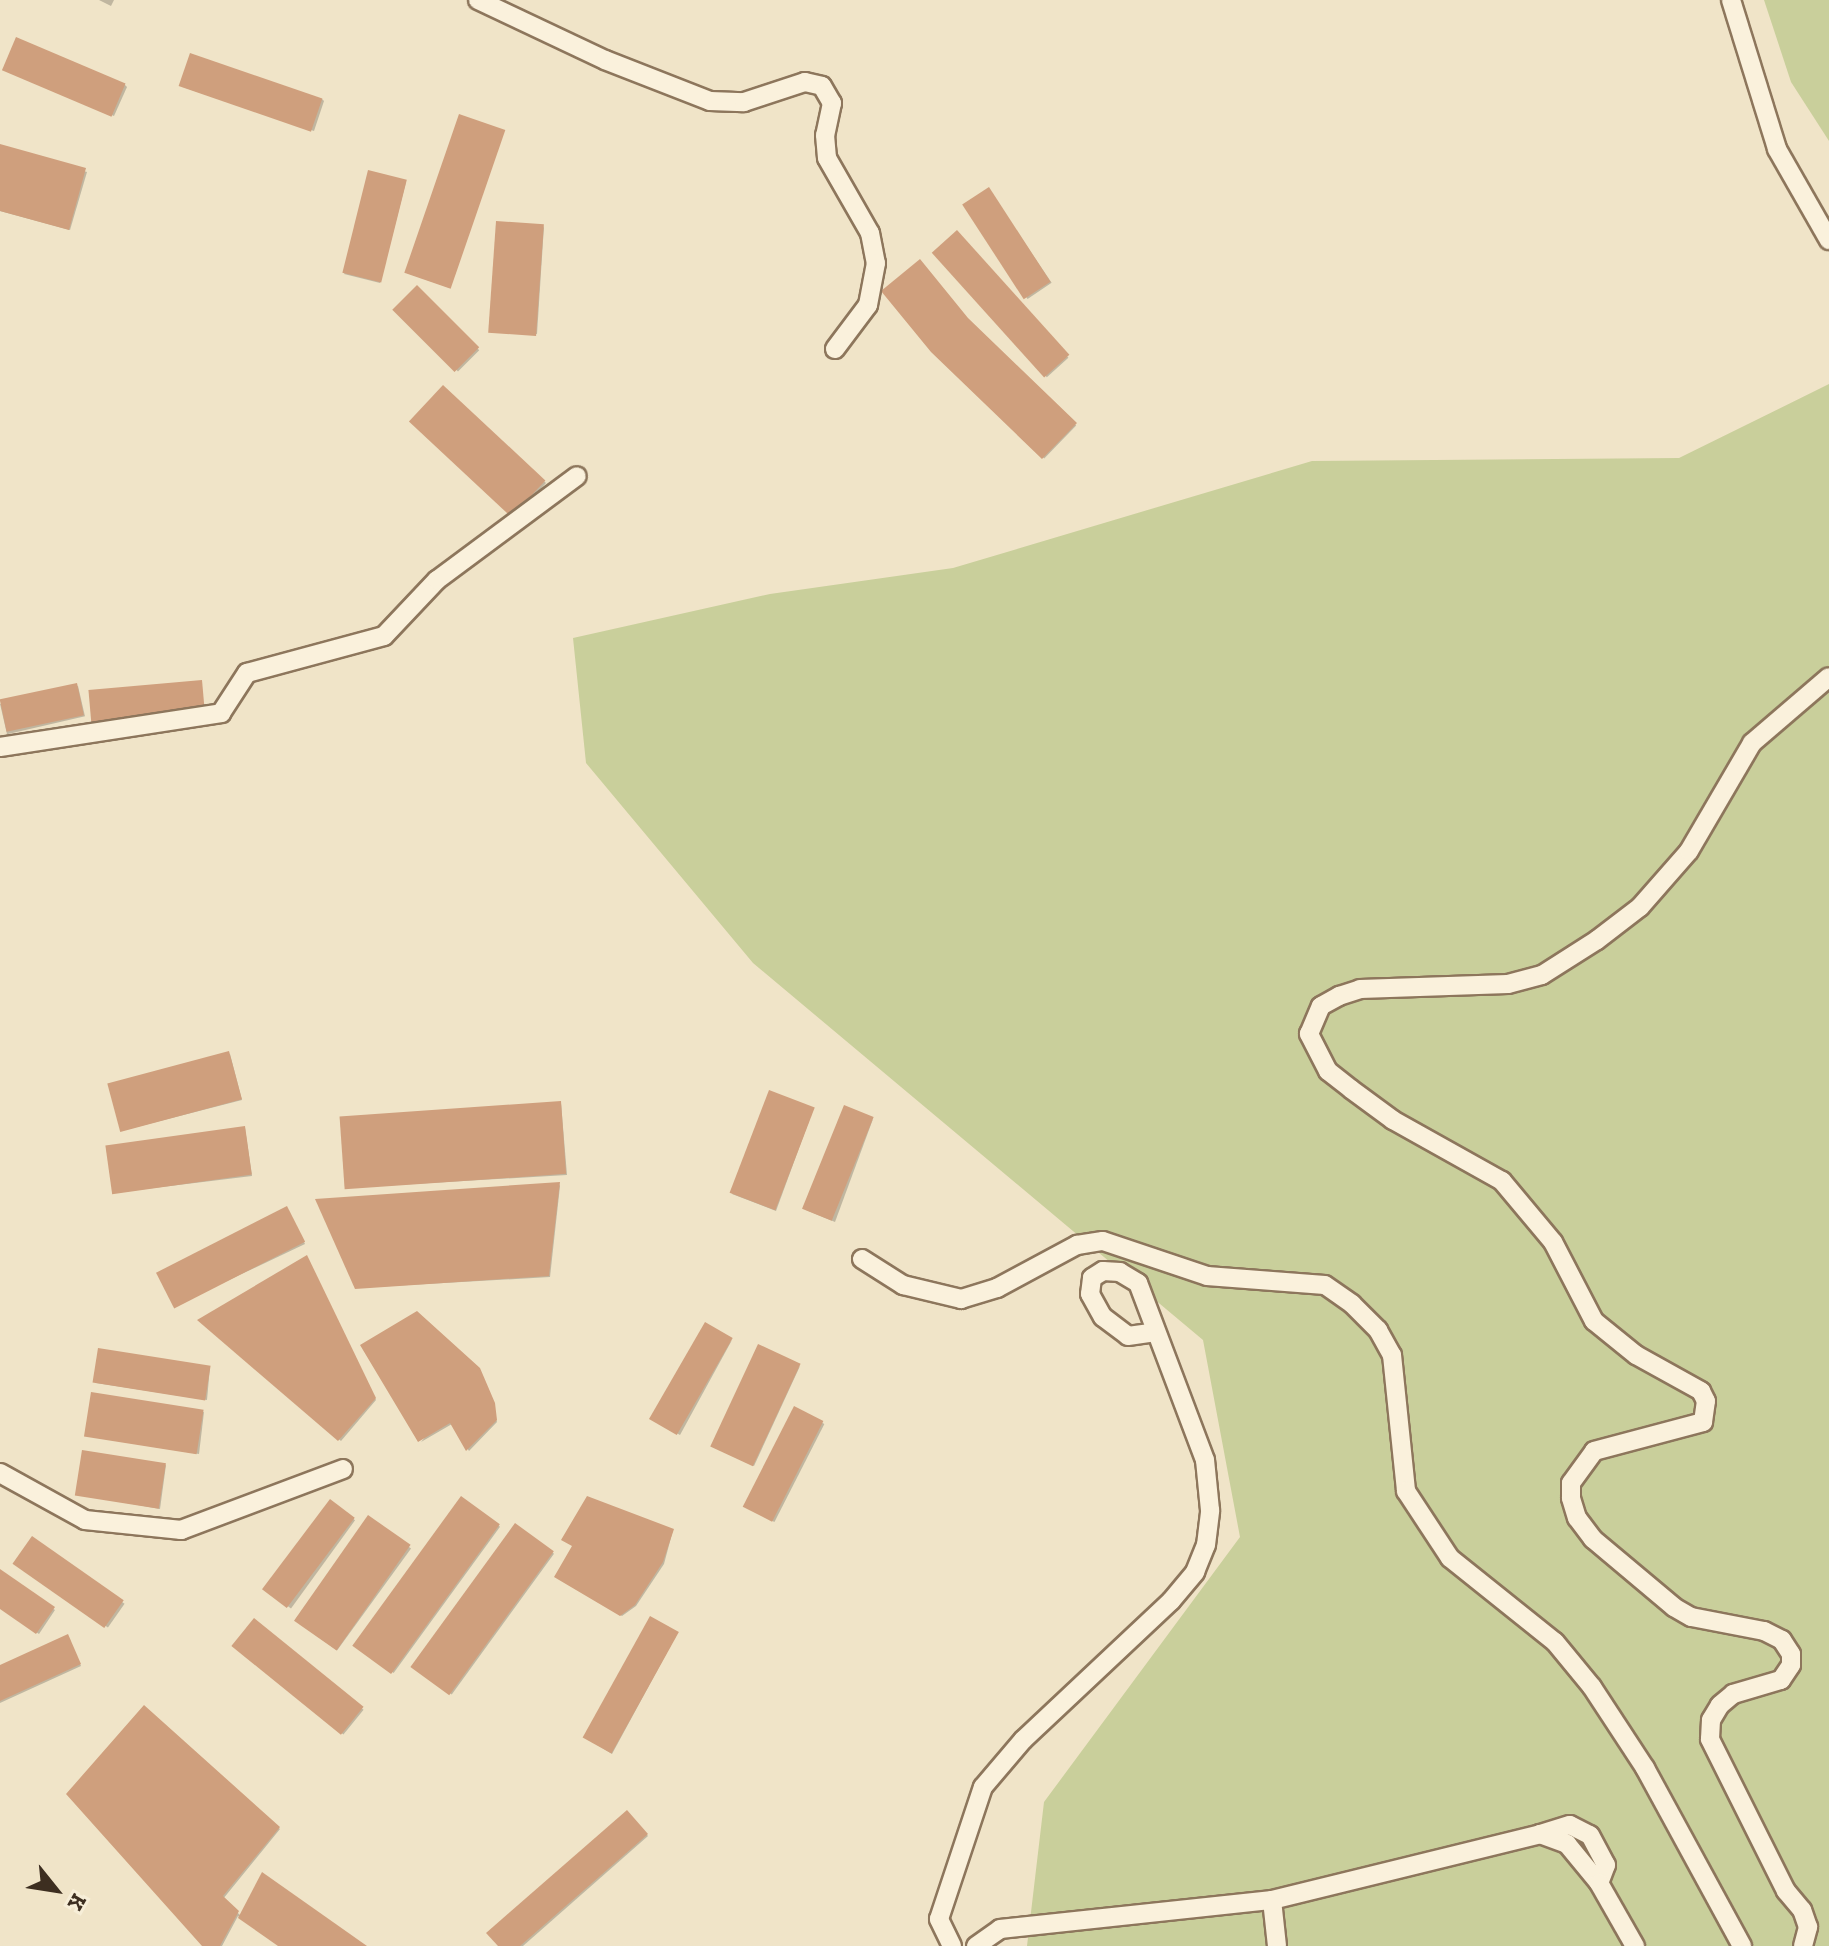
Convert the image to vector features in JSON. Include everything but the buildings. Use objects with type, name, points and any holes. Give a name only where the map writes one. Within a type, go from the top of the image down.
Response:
[{"type":"street","points":[[478,0],[605,60],[710,101],[744,102],[805,82],[822,86],[832,103],[825,135],[827,158],[870,233],[876,263],[868,305],[835,349]]},
{"type":"street","points":[[1731,0],[1777,149],[1829,240]]},
{"type":"street","points":[[0,747],[215,716],[228,707],[247,673],[384,636],[437,580],[577,476]]},
{"type":"street","points":[[1803,1946],[1808,1927],[1802,1910],[1786,1891],[1710,1739],[1711,1720],[1720,1705],[1733,1694],[1781,1680],[1791,1665],[1791,1654],[1782,1640],[1764,1631],[1700,1619],[1674,1607],[1593,1539],[1577,1518],[1571,1498],[1571,1483],[1594,1451],[1703,1422],[1706,1401],[1701,1391],[1636,1355],[1594,1321],[1553,1242],[1502,1181],[1393,1120],[1351,1089],[1328,1071],[1309,1034],[1321,1006],[1360,989],[1508,984],[1542,975],[1597,940],[1640,907],[1689,851],[1752,743],[1829,677]]},
{"type":"street","points":[[862,1259],[903,1285],[961,1299],[997,1288],[1067,1249],[1103,1241],[1207,1276],[1325,1285],[1352,1304],[1378,1330],[1392,1355],[1406,1491],[1450,1558],[1555,1642],[1592,1687],[1645,1768],[1742,1946]]},
{"type":"street","points":[[952,1946],[939,1919],[983,1787],[1023,1740],[1171,1601],[1195,1572],[1206,1545],[1210,1510],[1205,1460],[1156,1332]]},
{"type":"street","points":[[0,1473],[85,1520],[181,1530],[343,1469]]},
{"type":"street","points":[[976,1946],[1000,1929],[1272,1900],[1570,1825],[1590,1835],[1606,1865],[1599,1883],[1635,1946]]},
{"type":"street","points":[[1272,1900],[1277,1946]]},
{"type":"green space","points":[[1764,0],[1829,0],[1829,141],[1791,82]]},
{"type":"green space","points":[[1829,384],[1829,1946],[1027,1946],[1044,1802],[1240,1537],[1203,1340],[753,963],[586,763],[573,638],[770,594],[953,568],[1312,461],[1679,458]]}]
